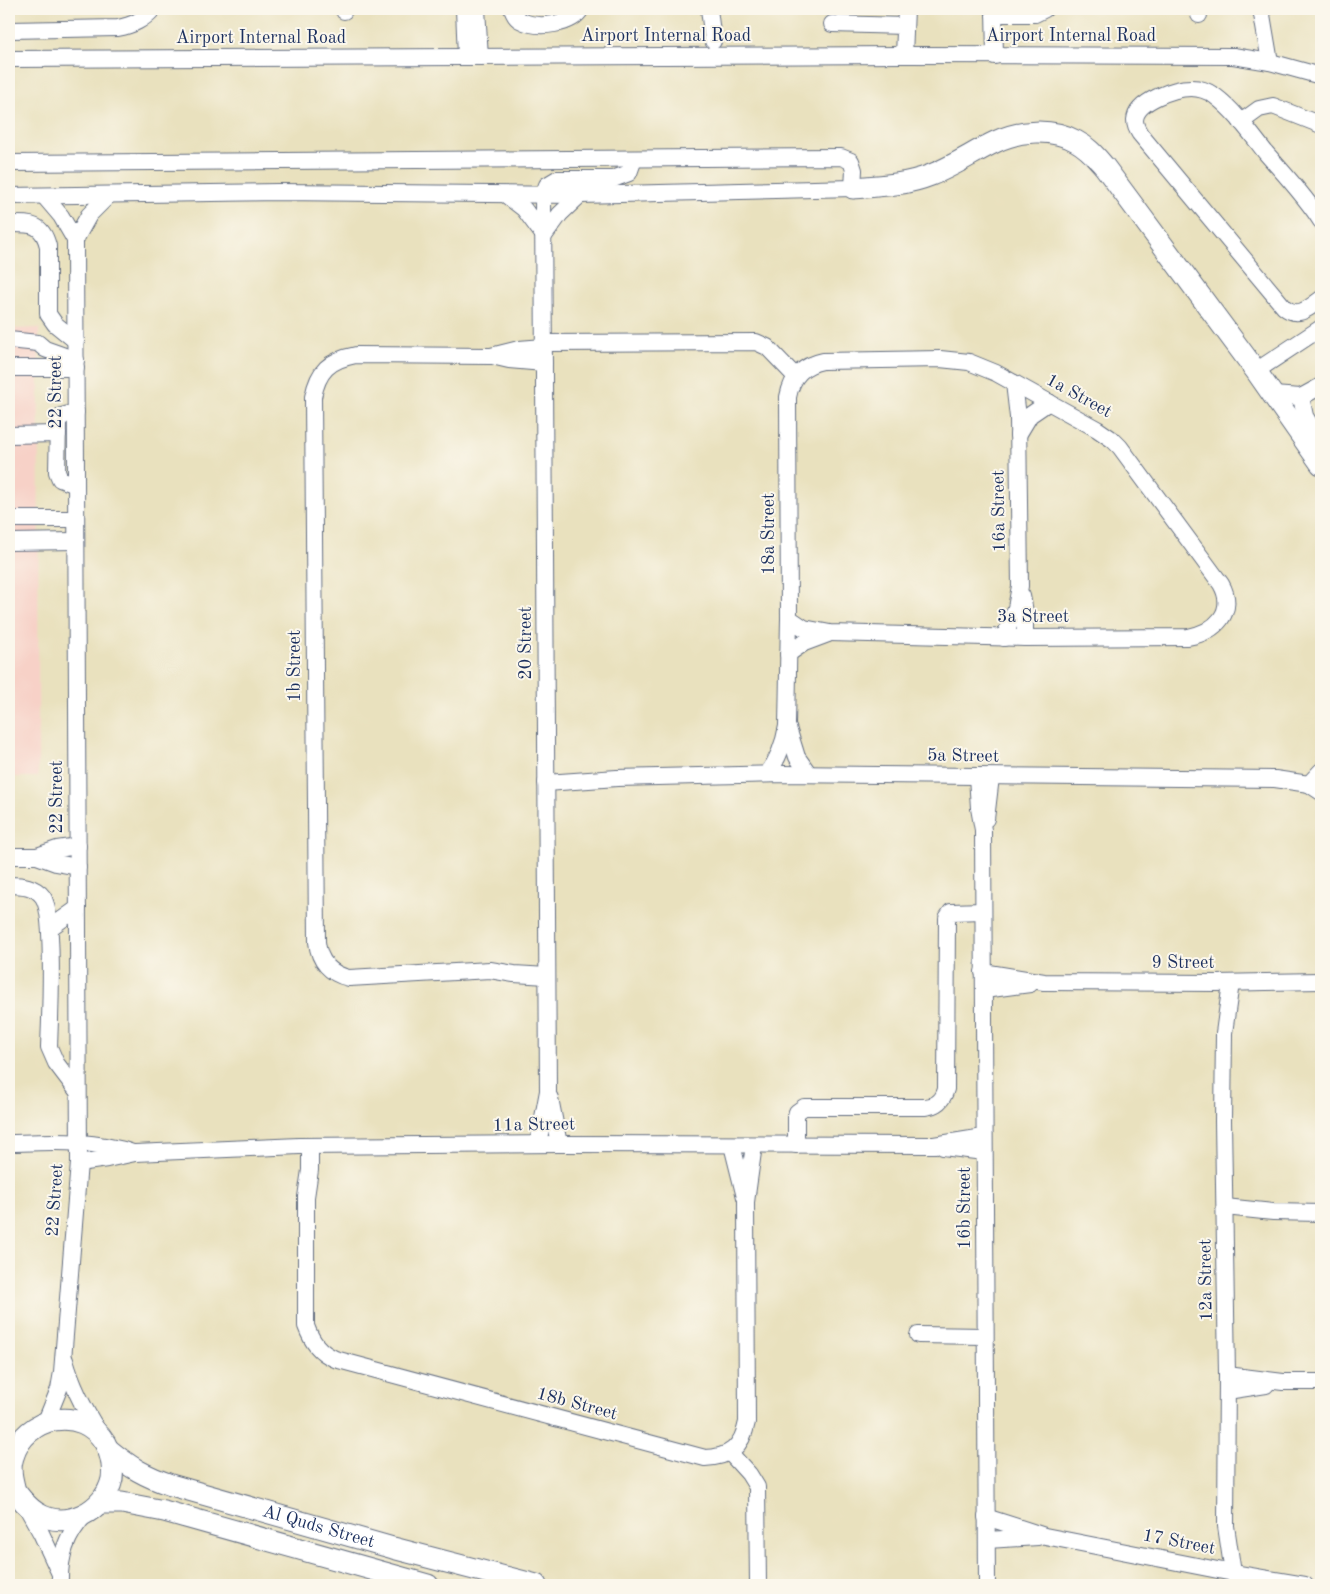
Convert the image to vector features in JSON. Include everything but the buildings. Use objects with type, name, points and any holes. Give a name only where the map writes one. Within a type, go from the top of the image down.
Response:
[{"type":"main road","points":[[853,188],[892,186],[932,175],[996,141],[1014,135],[1042,132],[1056,134],[1077,141],[1092,152],[1104,166],[1256,371],[1321,464]]},
{"type":"main road","points":[[61,1418],[76,1420],[90,1427],[105,1444],[113,1464],[112,1478],[108,1491],[93,1509],[70,1519],[54,1520],[39,1515],[17,1493],[11,1475],[12,1458],[18,1443],[28,1428],[61,1418]]},
{"type":"main road","name":"Al Quds Street","points":[[105,1444],[128,1466],[149,1478],[171,1486],[536,1585]]},
{"type":"main road","name":"Al Quds Street","points":[[93,1509],[129,1504],[164,1511],[428,1585]]},
{"type":"street","points":[[9,30],[118,28],[130,26],[140,21],[153,9]]},
{"type":"street","points":[[464,9],[473,57]]},
{"type":"street","points":[[473,57],[477,9]]},
{"type":"street","points":[[512,9],[514,14],[522,21],[543,24],[574,18],[581,9]]},
{"type":"street","points":[[709,9],[712,41]]},
{"type":"street","points":[[904,55],[906,9]]},
{"type":"street","points":[[995,56],[994,11],[1035,14],[1045,9]]},
{"type":"street","points":[[1261,9],[1270,62]]},
{"type":"street","points":[[832,24],[905,26]]},
{"type":"street","name":"Airport Internal Road","points":[[9,59],[904,55],[1233,56],[1270,62],[1321,76]]},
{"type":"street","points":[[1321,221],[1241,122],[1214,95],[1204,90],[1180,89],[1150,101],[1138,110],[1135,118],[1136,127],[1140,134],[1284,307],[1295,313],[1301,312],[1321,298]]},
{"type":"street","points":[[1241,122],[1259,109],[1273,106],[1321,125]]},
{"type":"street","points":[[9,163],[841,157],[846,158],[854,166],[853,188],[580,195],[278,192],[10,197]]},
{"type":"street","points":[[543,195],[547,185],[556,180],[618,178],[629,173],[634,159]]},
{"type":"street","name":"22 Street","points":[[75,240],[89,215],[109,195]]},
{"type":"street","points":[[506,195],[524,209],[544,236],[560,214],[580,195]]},
{"type":"street","name":"20 Street","points":[[538,1144],[548,1091],[543,195]]},
{"type":"street","name":"22 Street","points":[[28,1428],[59,1389],[79,1162],[75,240],[61,216],[44,196]]},
{"type":"street","points":[[9,224],[35,226],[46,238],[48,246],[48,314],[55,324],[76,342]]},
{"type":"street","points":[[1256,371],[1321,328]]},
{"type":"street","points":[[9,340],[38,343],[76,364]]},
{"type":"street","name":"1b Street","points":[[547,971],[513,966],[490,970],[349,978],[333,972],[326,966],[318,950],[313,397],[315,384],[322,372],[331,363],[356,355],[491,356],[520,349],[544,351],[756,342],[767,347],[795,376]]},
{"type":"street","name":"1a Street","points":[[795,376],[808,366],[823,361],[953,359],[983,367],[1049,402],[1101,431],[1120,447],[1222,584],[1227,596],[1226,610]]},
{"type":"street","points":[[9,368],[76,364]]},
{"type":"street","name":"18a Street","points":[[767,774],[778,756],[787,726],[789,618],[788,397],[790,386],[795,376]]},
{"type":"street","name":"16a Street","points":[[1014,383],[1018,434],[1020,586],[1025,612],[1025,638]]},
{"type":"street","points":[[1273,395],[1301,397],[1321,386]]},
{"type":"street","points":[[1301,397],[1305,416],[1321,442]]},
{"type":"street","points":[[1018,434],[1030,415],[1049,402]]},
{"type":"street","points":[[76,412],[65,414],[59,418],[58,434],[58,476],[64,482],[76,485]]},
{"type":"street","points":[[9,435],[58,434]]},
{"type":"street","points":[[9,519],[76,518]]},
{"type":"street","points":[[9,542],[76,541]]},
{"type":"street","name":"16a Street","points":[[1004,638],[1013,618],[1020,586]]},
{"type":"street","name":"3a Street","points":[[789,618],[804,628],[830,633],[1004,638],[1188,637],[1197,635],[1214,626],[1226,610]]},
{"type":"street","name":"3a Street","points":[[788,654],[804,643],[830,633]]},
{"type":"street","name":"18a Street","points":[[787,726],[797,757],[809,774]]},
{"type":"street","points":[[1315,788],[1321,771]]},
{"type":"street","name":"5a Street","points":[[546,777],[592,774],[617,778],[809,774],[1275,779],[1315,788]]},
{"type":"street","name":"16b Street","points":[[984,776],[988,808],[982,830],[987,1585]]},
{"type":"street","points":[[9,856],[37,856],[57,849],[78,846]]},
{"type":"street","points":[[37,856],[56,863],[78,867]]},
{"type":"street","points":[[9,885],[28,886],[40,894],[47,904],[50,928],[50,1047],[56,1063],[78,1092]]},
{"type":"street","points":[[50,928],[78,908]]},
{"type":"street","points":[[796,1145],[796,1116],[800,1109],[804,1107],[925,1107],[941,1100],[946,1088],[947,918],[951,912],[984,911]]},
{"type":"street","name":"9 Street","points":[[984,972],[1044,982]]},
{"type":"street","name":"9 Street","points":[[984,990],[1044,982],[1224,983],[1321,981]]},
{"type":"street","name":"12a Street","points":[[1224,983],[1227,1383],[1225,1572]]},
{"type":"street","name":"20 Street","points":[[548,1091],[559,1144]]},
{"type":"street","name":"11a Street","points":[[9,1143],[79,1142],[108,1146],[135,1153]]},
{"type":"street","name":"11a Street","points":[[79,1162],[107,1160],[135,1153],[305,1146],[984,1144]]},
{"type":"street","points":[[732,1145],[746,1202]]},
{"type":"street","points":[[754,1145],[746,1202],[747,1422],[739,1444],[730,1453],[749,1474],[757,1487],[758,1585]]},
{"type":"street","name":"18b Street","points":[[305,1146],[310,1170],[306,1197],[306,1326],[313,1342],[325,1354],[353,1364],[705,1458],[718,1458],[730,1453]]},
{"type":"street","points":[[1225,1214],[1321,1212]]},
{"type":"street","points":[[918,1335],[985,1336]]},
{"type":"street","name":"22 Street","points":[[63,1354],[79,1397],[105,1444]]},
{"type":"street","points":[[1227,1383],[1321,1382]]},
{"type":"street","points":[[17,1493],[41,1533],[60,1579]]},
{"type":"street","points":[[60,1579],[66,1541],[78,1522],[93,1509]]},
{"type":"street","name":"17 Street","points":[[986,1517],[1045,1536],[1225,1572],[1305,1585]]},
{"type":"street","name":"17 Street","points":[[986,1540],[1045,1536]]},
{"type":"shaded area","points":[[39,328],[38,777],[9,777],[9,329]]}]
